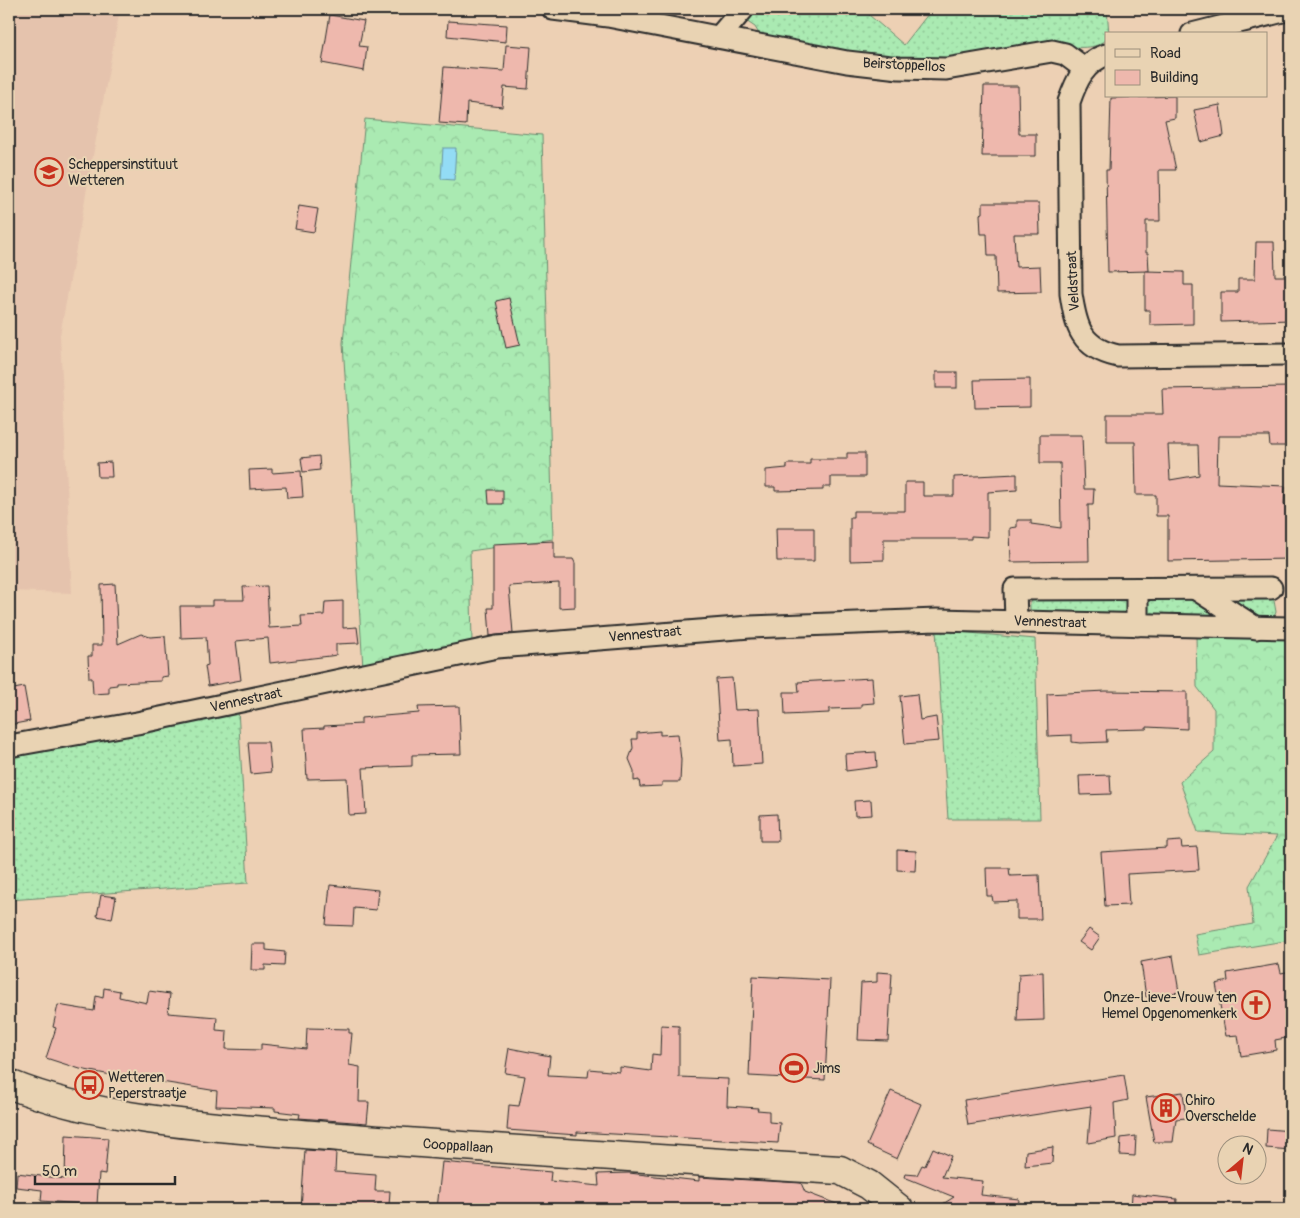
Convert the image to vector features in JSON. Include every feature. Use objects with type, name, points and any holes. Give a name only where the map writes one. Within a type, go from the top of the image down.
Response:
[{"type":"street","name":"Beirstoppellos","points":[[553,9],[608,16],[847,62],[899,68],[946,69],[1052,51],[1065,54],[1085,69]]},
{"type":"street","points":[[719,37],[743,9]]},
{"type":"street","points":[[1200,32],[1291,9]]},
{"type":"street","points":[[1085,69],[1098,58],[1105,55]]},
{"type":"street","name":"Veldstraat","points":[[1085,69],[1069,102],[1071,294],[1076,325],[1089,342],[1102,353],[1118,356],[1291,354]]},
{"type":"street","points":[[1016,621],[1016,589],[1271,588]]},
{"type":"street","points":[[1137,589],[1137,625]]},
{"type":"street","points":[[1196,589],[1256,628]]},
{"type":"street","name":"Vennestraat","points":[[9,746],[137,723],[497,647],[661,632],[795,625],[1016,621],[1291,628]]},
{"type":"street","name":"Cooppallaan","points":[[9,1084],[29,1092],[111,1113],[229,1128],[494,1149],[840,1170],[869,1185],[899,1209]]},
{"type":"shaded area","name":"Scheppersinstituut Wetteren","points":[[9,9],[120,9],[60,335],[72,593],[9,591]]},
{"type":"green space","points":[[755,9],[862,9],[904,45],[932,9],[1107,9],[1109,32],[1105,32],[1105,41],[1095,46],[1062,47],[946,62],[903,62],[851,55],[761,37],[755,27],[746,21]]},
{"type":"green space","points":[[365,119],[542,135],[553,539],[470,551],[472,643],[363,668],[343,343]]},
{"type":"green space","points":[[1214,595],[1273,595],[1276,612],[1272,622],[1253,620]]},
{"type":"green space","points":[[1040,596],[1121,597],[1129,603],[1129,609],[1123,615],[1047,618],[1030,611],[1030,602]]},
{"type":"green space","points":[[1198,596],[1239,623],[1150,618],[1145,612],[1147,599]]},
{"type":"green space","points":[[936,630],[1035,639],[1040,819],[948,819]]},
{"type":"green space","points":[[1196,635],[1291,637],[1291,940],[1199,955],[1195,934],[1253,924],[1249,886],[1277,836],[1198,832],[1180,782],[1214,752],[1214,709],[1197,687]]},
{"type":"green space","points":[[238,709],[248,883],[9,900],[9,754]]},
{"type":"water","points":[[443,148],[456,148],[454,180],[441,179]]},
{"type":"building","points":[[330,15],[364,21],[359,46],[367,47],[364,71],[322,63]]},
{"type":"building","points":[[448,21],[507,25],[506,42],[447,36]]},
{"type":"building","points":[[506,45],[531,47],[528,89],[504,87],[502,107],[467,103],[466,125],[439,123],[444,67],[504,71]]},
{"type":"building","points":[[984,86],[1018,86],[1019,134],[1036,134],[1036,156],[982,156]]},
{"type":"building","points":[[1111,98],[1175,98],[1175,118],[1165,120],[1176,170],[1159,170],[1160,221],[1146,221],[1146,253],[1148,253],[1149,271],[1108,272],[1106,170],[1109,170]]},
{"type":"building","points":[[1220,105],[1224,136],[1201,142],[1194,110]]},
{"type":"building","points":[[983,203],[1039,203],[1040,234],[1014,234],[1016,267],[1040,266],[1041,292],[997,293],[996,256],[988,256],[987,234],[981,234],[980,214],[983,213]]},
{"type":"building","points":[[299,206],[318,209],[314,232],[295,229]]},
{"type":"building","points":[[1256,242],[1274,242],[1275,276],[1291,276],[1291,320],[1221,322],[1221,292],[1238,292],[1238,279],[1255,279]]},
{"type":"building","points":[[1145,271],[1184,272],[1184,285],[1193,285],[1193,324],[1150,325],[1150,310],[1145,310]]},
{"type":"building","points":[[509,298],[520,345],[506,348],[496,301]]},
{"type":"building","points":[[936,372],[957,372],[957,388],[936,388]]},
{"type":"building","points":[[1030,379],[1030,407],[975,408],[974,380]]},
{"type":"building","points":[[1291,387],[1291,446],[1270,446],[1269,436],[1218,436],[1217,483],[1285,486],[1284,505],[1291,505],[1291,559],[1168,561],[1168,516],[1156,516],[1156,495],[1136,495],[1135,442],[1107,442],[1107,414],[1163,414],[1162,389]],"holes":[[[1168,445],[1198,445],[1199,475],[1170,480]]]},
{"type":"building","points":[[1040,435],[1082,435],[1084,489],[1094,489],[1093,505],[1088,505],[1089,561],[1011,562],[1010,528],[1017,527],[1017,520],[1031,520],[1031,524],[1061,528],[1060,463],[1040,463]]},
{"type":"building","points":[[847,453],[865,453],[865,477],[831,477],[831,487],[823,487],[823,490],[775,491],[775,487],[766,487],[766,470],[787,468],[787,464],[810,464],[810,459],[847,459]]},
{"type":"building","points":[[319,456],[320,470],[303,472],[301,458]]},
{"type":"building","points":[[111,462],[112,477],[98,477],[97,463]]},
{"type":"building","points":[[272,469],[272,473],[301,471],[303,497],[287,498],[286,487],[250,489],[249,470]]},
{"type":"building","points":[[1017,474],[1017,490],[988,492],[988,537],[971,536],[971,539],[884,539],[884,560],[850,561],[850,517],[853,517],[853,511],[905,511],[905,482],[923,482],[923,496],[954,496],[954,477]]},
{"type":"building","points":[[488,490],[503,490],[503,504],[489,504]]},
{"type":"building","points":[[776,528],[814,528],[814,561],[777,561]]},
{"type":"building","points":[[554,541],[554,559],[573,559],[575,563],[575,607],[559,608],[559,583],[509,586],[513,633],[490,636],[488,608],[493,608],[493,544]]},
{"type":"building","points":[[115,584],[118,644],[141,634],[150,637],[165,636],[168,676],[161,677],[161,681],[117,683],[117,685],[109,686],[109,693],[93,694],[92,678],[89,678],[88,656],[92,656],[92,645],[102,645],[101,585]]},
{"type":"building","points":[[267,586],[269,628],[302,626],[301,616],[324,615],[325,602],[343,601],[343,628],[357,627],[359,643],[336,644],[336,655],[270,663],[268,638],[236,641],[241,680],[208,686],[205,666],[208,665],[206,637],[181,638],[180,606],[212,606],[212,600],[244,600],[243,587]]},
{"type":"building","points":[[732,678],[735,710],[759,709],[762,764],[733,766],[732,739],[720,740],[716,679]]},
{"type":"building","points":[[872,678],[874,703],[861,704],[861,708],[829,709],[829,713],[785,715],[784,692],[799,692],[798,682]]},
{"type":"building","points":[[24,687],[30,721],[9,725],[9,690]]},
{"type":"building","points":[[1105,691],[1187,692],[1187,729],[1147,727],[1147,729],[1106,730],[1107,742],[1080,743],[1072,742],[1072,735],[1048,736],[1047,694]]},
{"type":"building","points":[[917,694],[920,720],[936,717],[939,741],[905,744],[900,696]]},
{"type":"building","points":[[459,706],[461,754],[412,755],[412,766],[363,768],[366,814],[349,815],[347,778],[307,779],[304,729],[361,724],[361,718],[419,713],[418,707]]},
{"type":"building","points":[[660,731],[660,735],[678,734],[681,760],[680,782],[662,782],[662,786],[640,787],[639,780],[634,781],[634,771],[629,759],[633,748],[632,739],[637,739],[637,733]]},
{"type":"building","points":[[248,742],[268,742],[271,772],[251,774]]},
{"type":"building","points":[[876,752],[877,767],[846,771],[845,754]]},
{"type":"building","points":[[1110,775],[1111,794],[1080,795],[1079,776]]},
{"type":"building","points":[[871,800],[872,815],[855,816],[854,801]]},
{"type":"building","points":[[777,814],[778,841],[760,841],[760,815]]},
{"type":"building","points":[[1181,841],[1182,848],[1197,847],[1199,870],[1127,874],[1129,905],[1105,906],[1101,852],[1167,848],[1167,842]]},
{"type":"building","points":[[897,850],[916,851],[915,871],[897,870]]},
{"type":"building","points":[[986,868],[1009,868],[1010,876],[1039,875],[1041,919],[1017,919],[1017,901],[993,902],[992,896],[987,896]]},
{"type":"building","points":[[330,885],[378,890],[376,910],[354,908],[353,926],[326,925]]},
{"type":"building","points":[[101,895],[116,897],[112,919],[97,916]]},
{"type":"building","points":[[1089,929],[1100,937],[1091,950],[1079,942]]},
{"type":"building","points":[[252,944],[266,944],[266,950],[285,952],[284,966],[265,965],[265,970],[251,970]]},
{"type":"building","points":[[1173,956],[1179,992],[1146,997],[1141,962]]},
{"type":"building","name":"Onze-Lieve-Vrouw ten Hemel Opgenomenkerk","points":[[1279,964],[1281,973],[1291,971],[1291,1037],[1275,1040],[1276,1050],[1241,1056],[1238,1035],[1226,1036],[1216,984],[1228,981],[1227,973]]},
{"type":"building","points":[[877,972],[892,973],[888,1041],[858,1040],[861,983],[877,982]]},
{"type":"building","points":[[1043,972],[1044,1020],[1017,1021],[1019,974]]},
{"type":"building","points":[[753,976],[830,980],[825,1080],[749,1076]]},
{"type":"building","points":[[104,988],[120,991],[119,997],[147,1003],[149,991],[170,994],[168,1013],[217,1017],[216,1030],[227,1031],[226,1049],[261,1050],[261,1044],[306,1049],[307,1028],[349,1029],[349,1033],[352,1033],[349,1065],[360,1067],[359,1102],[369,1102],[367,1123],[299,1118],[300,1114],[275,1111],[275,1108],[216,1106],[217,1091],[137,1078],[137,1080],[80,1069],[46,1058],[56,1028],[53,1027],[58,1005],[94,1011],[96,996],[103,998]]},
{"type":"building","points":[[661,1025],[679,1026],[679,1077],[728,1079],[727,1106],[758,1108],[757,1110],[769,1111],[769,1122],[780,1123],[778,1143],[577,1132],[577,1135],[507,1130],[509,1105],[519,1106],[525,1076],[505,1073],[509,1048],[550,1056],[548,1075],[588,1077],[589,1069],[620,1072],[620,1067],[651,1071],[652,1054],[660,1055]]},
{"type":"building","points":[[1124,1075],[1128,1100],[1114,1103],[1116,1138],[1088,1143],[1091,1106],[968,1125],[964,1100]]},
{"type":"building","points":[[891,1091],[921,1104],[897,1159],[867,1145]]},
{"type":"building","name":"Chiro Overschelde","points":[[1183,1092],[1186,1118],[1176,1119],[1173,1142],[1154,1142],[1146,1097]]},
{"type":"building","points":[[1267,1129],[1291,1131],[1291,1150],[1268,1148]]},
{"type":"building","points":[[66,1135],[108,1138],[105,1174],[99,1173],[97,1205],[41,1201],[42,1190],[16,1187],[17,1173],[65,1179]]},
{"type":"building","points":[[1136,1136],[1135,1156],[1120,1155],[1121,1138]]},
{"type":"building","points":[[1053,1147],[1052,1163],[1025,1166],[1026,1151]]},
{"type":"building","points":[[933,1148],[951,1156],[942,1177],[983,1181],[981,1195],[1019,1199],[1018,1209],[935,1209],[954,1197],[904,1177],[905,1174],[917,1175],[922,1165],[925,1166]]},
{"type":"building","points":[[305,1150],[336,1152],[335,1172],[376,1175],[375,1191],[390,1191],[389,1206],[374,1205],[374,1209],[301,1209]]},
{"type":"building","points":[[442,1162],[551,1172],[550,1181],[599,1186],[598,1174],[629,1173],[699,1181],[699,1177],[801,1183],[805,1192],[847,1208],[437,1209]]},
{"type":"building","points":[[1132,1194],[1177,1199],[1176,1209],[1131,1209]]},
{"type":"place","name":"Scheppersinstituut Wetteren","points":[[49,172]]},
{"type":"place","name":"Onze-Lieve-Vrouw ten Hemel Opgenomenkerk","points":[[1256,1005]]},
{"type":"place","name":"Jims","points":[[794,1068]]},
{"type":"place","name":"Wetteren Peperstraatje","points":[[89,1085]]},
{"type":"place","name":"Chiro Overschelde","points":[[1166,1108]]}]
